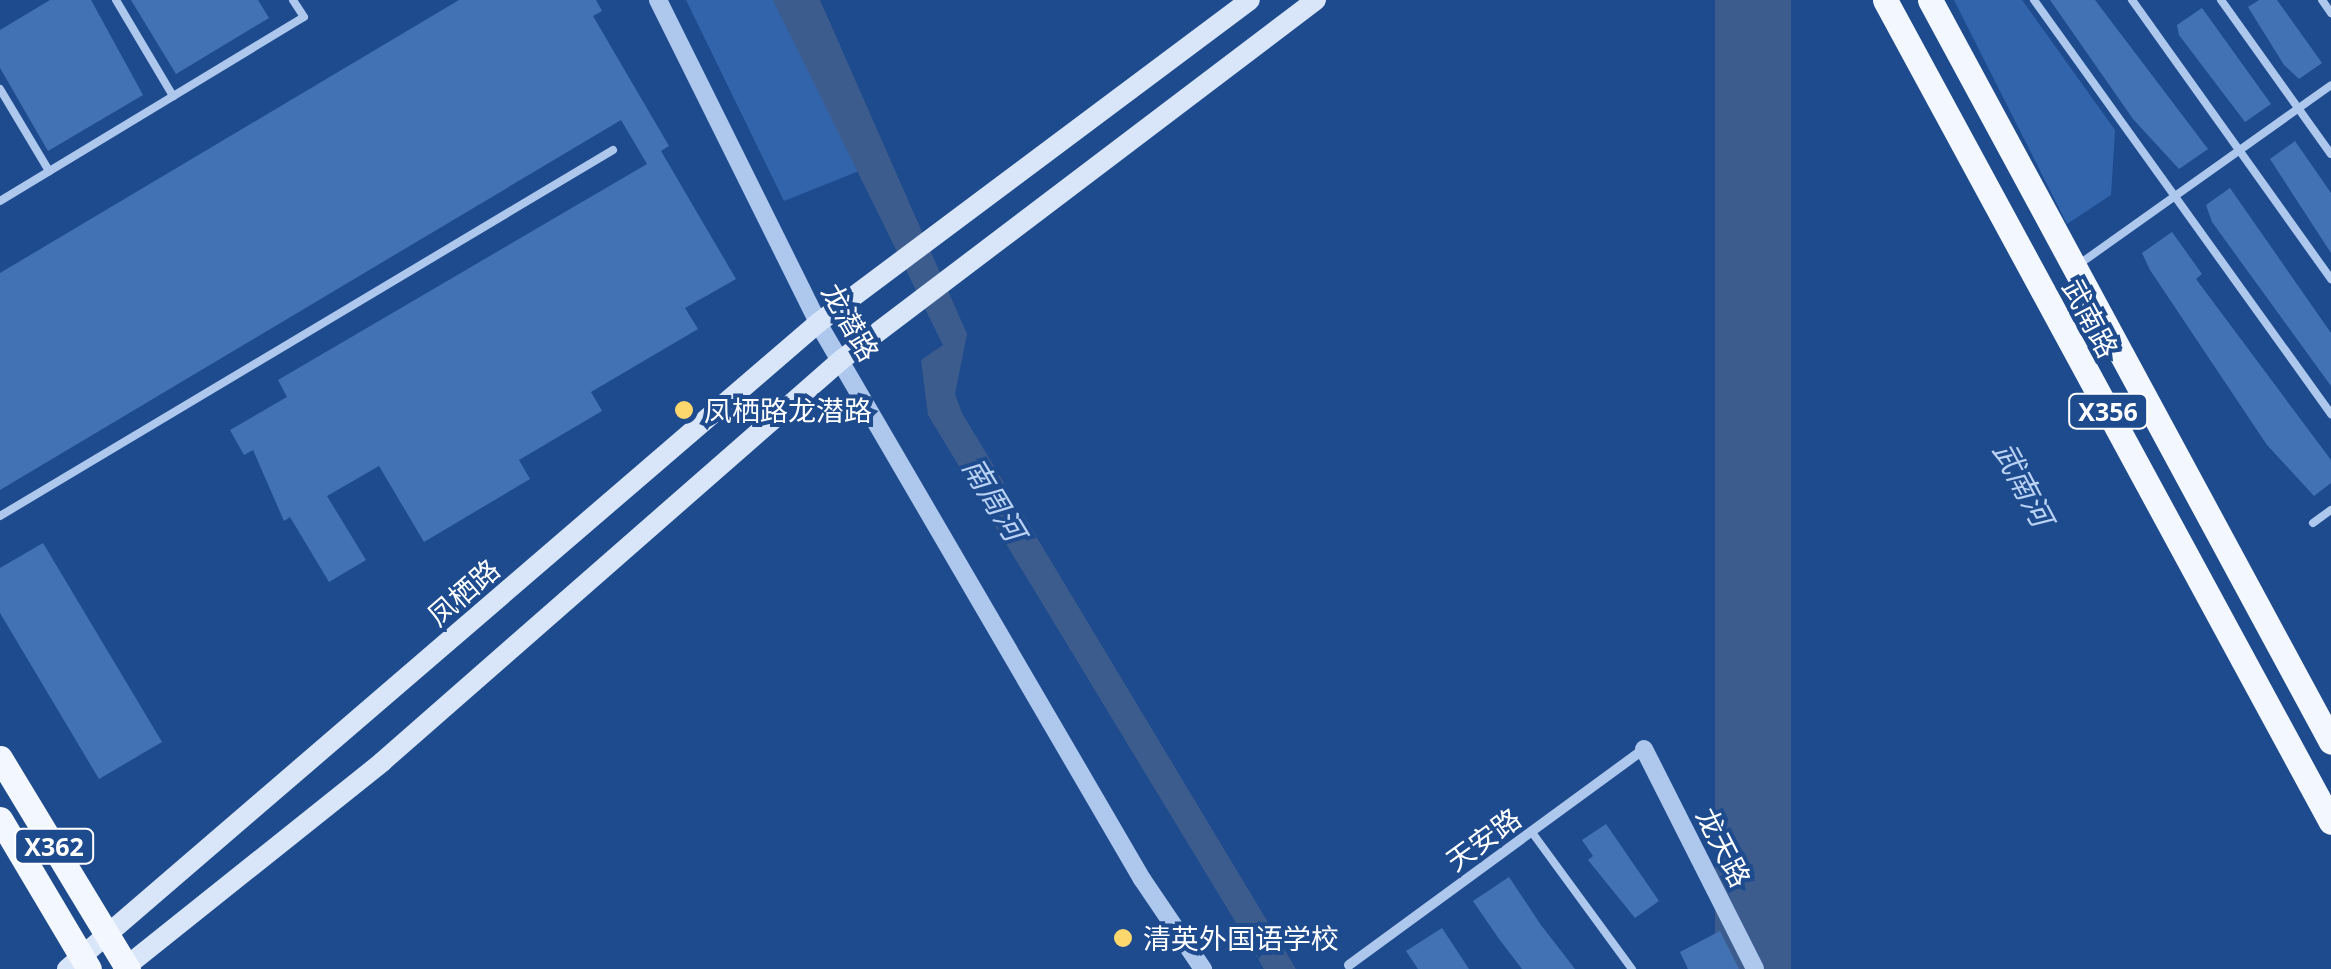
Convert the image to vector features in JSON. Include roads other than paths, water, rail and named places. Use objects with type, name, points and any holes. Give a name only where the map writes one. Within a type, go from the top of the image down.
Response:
[{"type":"main road","name":"凤栖路","points":[[79,964],[108,934],[818,323],[1250,0]]},
{"type":"main road","points":[[126,968],[382,762],[841,360],[1316,0]]},
{"type":"main road","name":"武南路","points":[[1885,0],[2331,822]]},
{"type":"main road","name":"武南路","points":[[1930,0],[2074,268],[2324,710],[2331,742]]},
{"type":"main road","name":"X362","points":[[0,758],[126,968]]},
{"type":"main road","name":"X362","points":[[0,819],[79,964]]},
{"type":"street","name":"龙潜路","points":[[658,0],[818,323],[1142,879],[1203,969]]},
{"type":"street","name":"天安路","points":[[1350,964],[1644,749]]},
{"type":"street","name":"龙天路","points":[[1644,749],[1754,969]]},
{"type":"lane","points":[[116,0],[173,96]]},
{"type":"lane","points":[[0,201],[304,17],[294,0]]},
{"type":"lane","points":[[2034,0],[2331,414]]},
{"type":"lane","points":[[2132,0],[2331,280]]},
{"type":"lane","points":[[2222,0],[2331,154]]},
{"type":"lane","points":[[2322,0],[2331,12]]},
{"type":"lane","points":[[2074,268],[2331,85]]},
{"type":"lane","points":[[0,88],[49,171]]},
{"type":"lane","points":[[0,516],[613,150]]},
{"type":"lane","points":[[2313,523],[2331,510]]},
{"type":"lane","points":[[1531,831],[1632,969]]},
{"type":"water","name":"南周河","points":[[773,0],[820,0],[967,334],[955,394],[962,413],[1296,969],[1264,969],[928,415],[921,360],[943,345]]},
{"type":"water","points":[[1715,0],[1791,0],[1791,969],[1715,969]]},
{"type":"place","name":"凤栖路龙潜路","points":[[684,410]]},
{"type":"place","name":"清英外国语学校","points":[[1123,938]]},
{"type":"water label","name":"武南河","points":[[2023,484]]}]
